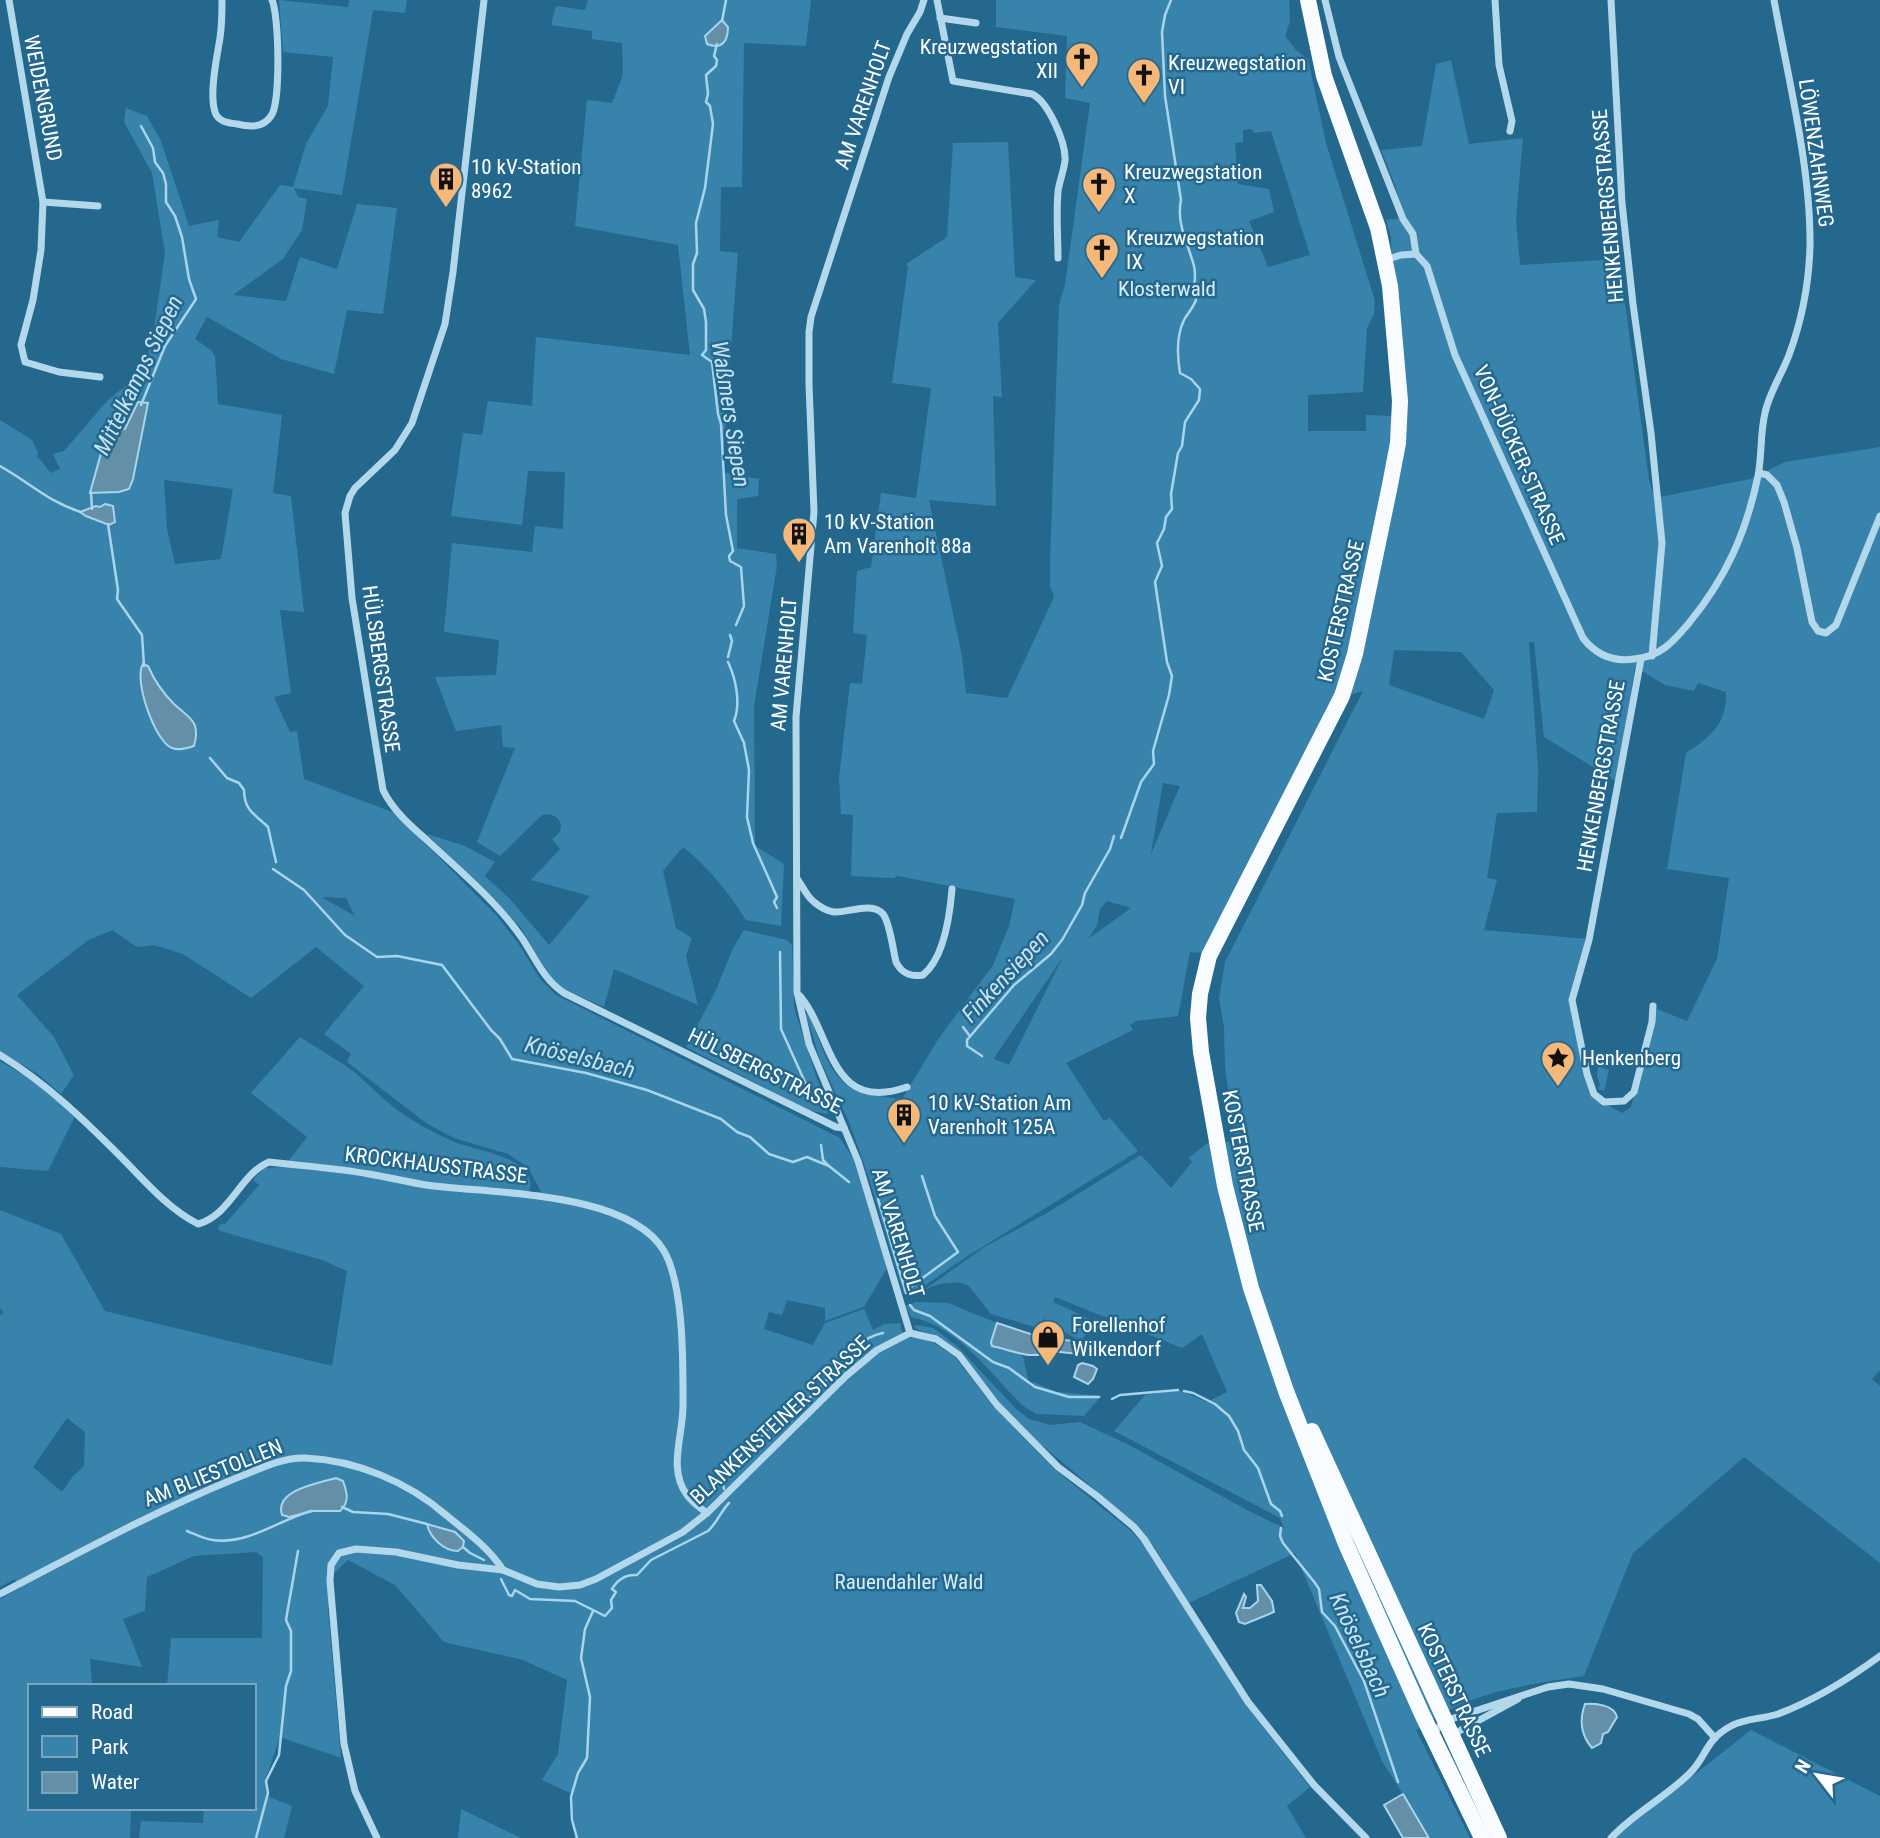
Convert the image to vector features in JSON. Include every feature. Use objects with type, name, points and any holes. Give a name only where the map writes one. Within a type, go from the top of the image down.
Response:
[{"type":"main road","name":"KOSTERSTRASSE","points":[[1308,0],[1324,76],[1378,228],[1385,260],[1392,301],[1399,381],[1398,443],[1352,668],[1342,696],[1209,956],[1200,994],[1198,1018],[1201,1052],[1237,1242],[1286,1391],[1346,1544],[1432,1734],[1480,1815],[1499,1838]]},
{"type":"main road","name":"KOSTERSTRASSE","points":[[1266,1330],[1448,1728],[1480,1815],[1482,1838]]},
{"type":"street","name":"WEIDENGRUND","points":[[9,0],[20,74],[39,165],[43,202],[41,250],[33,300],[21,345],[25,362],[59,372],[100,377]]},
{"type":"street","points":[[222,0],[215,82],[216,114],[218,118],[229,123],[254,126],[270,118],[277,102],[277,23],[272,0]]},
{"type":"street","name":"HÜLSBERGSTRASSE","points":[[484,0],[445,324],[412,424],[395,450],[355,488],[345,513],[352,598],[383,790],[390,803],[414,829],[501,913],[522,938],[551,984],[564,993],[783,1101],[836,1127],[844,1128]]},
{"type":"street","name":"AM VARENHOLT","points":[[910,1333],[862,1174],[808,1044],[797,992],[796,717],[814,512],[809,332],[818,292],[888,76],[924,0]]},
{"type":"street","points":[[937,0],[954,81],[1032,94],[1039,97],[1045,105],[1064,152],[1065,162],[1058,192],[1058,258]]},
{"type":"street","points":[[1325,0],[1339,57],[1403,219],[1413,234],[1416,254],[1385,260]]},
{"type":"street","points":[[1495,0],[1499,65],[1512,121],[1510,131]]},
{"type":"street","name":"HENKENBERGSTRASSE","points":[[1611,0],[1622,203],[1662,542],[1652,656],[1641,659],[1589,940],[1572,1000],[1590,1083],[1599,1100],[1624,1101],[1634,1092],[1652,1022],[1653,1006]]},
{"type":"street","name":"LÖWENZAHNWEG","points":[[1652,656],[1665,650],[1710,598],[1746,524],[1759,473],[1765,413],[1795,338],[1807,281],[1810,246],[1807,190],[1774,0]]},
{"type":"street","points":[[940,19],[976,23]]},
{"type":"street","points":[[43,202],[98,206]]},
{"type":"street","name":"VON-DÜCKER-STRASSE","points":[[1416,254],[1427,266],[1455,355],[1577,628],[1588,644],[1604,656],[1641,659]]},
{"type":"street","points":[[1759,473],[1767,475],[1777,485],[1784,502],[1797,548],[1812,622],[1818,631],[1826,633],[1836,625],[1880,516]]},
{"type":"street","points":[[798,879],[811,900],[824,909],[834,912],[868,908],[884,915],[896,962],[899,968],[910,976],[923,975],[932,966],[948,923],[952,889]]},
{"type":"street","points":[[797,992],[807,1004],[838,1071],[854,1085],[890,1092],[907,1087]]},
{"type":"street","name":"KROCKHAUSSTRASSE","points":[[0,1055],[23,1069],[69,1105],[171,1207],[198,1224],[213,1218],[258,1168],[269,1162],[367,1173],[427,1185],[564,1200],[611,1213],[647,1230],[670,1265],[676,1295],[681,1339],[683,1416],[676,1464],[678,1478],[688,1497],[707,1513]]},
{"type":"street","points":[[910,1333],[936,1339],[959,1355],[997,1405],[1058,1467],[1134,1527],[1153,1551],[1248,1702],[1314,1785],[1366,1838]]},
{"type":"street","name":"BLANKENSTEINER STRASSE","points":[[377,1838],[355,1791],[344,1744],[330,1581],[332,1561],[344,1550],[356,1549],[396,1552],[503,1570],[537,1584],[559,1587],[596,1580],[683,1532],[707,1513],[846,1376],[877,1350],[910,1333]]},
{"type":"street","name":"AM BLIESTOLLEN","points":[[0,1594],[168,1507],[278,1462],[303,1458],[338,1462],[380,1475],[411,1489],[430,1500],[494,1556],[503,1570]]},
{"type":"street","points":[[1611,1838],[1690,1773],[1715,1738],[1734,1724],[1777,1714],[1794,1707],[1829,1689],[1880,1656]]},
{"type":"street","points":[[1432,1734],[1534,1691],[1569,1684],[1603,1689],[1689,1714],[1698,1719],[1715,1738]]},
{"type":"street","points":[[1432,1734],[1534,1691]]},
{"type":"green space","name":"Rauendahler Wald","points":[[279,0],[348,7],[349,0],[407,0],[405,13],[373,10],[342,195],[294,188],[298,197],[307,199],[302,230],[283,259],[233,295],[286,301],[300,257],[337,269],[357,204],[397,208],[383,314],[347,310],[334,374],[281,359],[207,317],[195,339],[215,356],[218,404],[282,415],[273,493],[291,496],[304,612],[280,610],[291,693],[274,697],[290,732],[297,731],[304,779],[395,813],[497,916],[518,943],[540,979],[556,995],[840,1138],[854,1160],[887,1268],[864,1307],[825,1321],[825,1308],[787,1300],[782,1315],[769,1312],[764,1329],[813,1345],[825,1323],[864,1309],[873,1330],[884,1324],[900,1323],[903,1337],[934,1343],[955,1357],[994,1407],[1054,1469],[1131,1531],[1151,1553],[1244,1703],[1310,1787],[1287,1806],[1306,1838],[575,1838],[572,1794],[542,1780],[558,1754],[567,1680],[523,1660],[444,1642],[395,1585],[348,1560],[333,1574],[328,1609],[341,1758],[280,1737],[265,1781],[267,1796],[292,1806],[284,1838],[139,1838],[141,1821],[203,1823],[204,1810],[256,1810],[256,1684],[167,1684],[171,1638],[262,1638],[263,1557],[256,1552],[194,1556],[147,1577],[145,1611],[123,1619],[142,1667],[90,1659],[92,1684],[28,1684],[28,1810],[131,1810],[130,1838],[0,1838],[0,1599],[20,1588],[15,1579],[0,1587],[0,1315],[4,1313],[0,1308],[0,1210],[61,1234],[105,1311],[332,1366],[347,1271],[322,1260],[218,1229],[259,1185],[253,1180],[264,1168],[284,1167],[307,1137],[251,1093],[300,1037],[346,1066],[391,1105],[420,1125],[452,1141],[516,1163],[530,1180],[529,1192],[541,1192],[528,1167],[508,1154],[454,1138],[426,1123],[347,1062],[351,1054],[324,1034],[364,986],[316,947],[251,998],[183,954],[154,945],[137,947],[112,930],[87,941],[17,995],[54,1037],[74,1075],[61,1094],[39,1075],[0,1051],[0,420],[32,440],[37,456],[51,473],[60,469],[53,454],[64,451],[108,400],[143,372],[153,336],[165,253],[152,173],[124,122],[126,108],[147,116],[161,141],[189,226],[219,220],[217,237],[239,242],[280,185],[293,187],[306,144],[328,106],[333,57],[283,52]],"holes":[[[164,480],[233,489],[221,559],[175,564],[167,529]],[[323,898],[346,898],[355,916]],[[67,1418],[85,1432],[84,1466],[62,1492],[33,1467]]]},
{"type":"green space","points":[[588,0],[811,0],[806,46],[744,43],[742,187],[721,187],[720,251],[738,253],[722,472],[759,479],[758,496],[737,499],[737,548],[776,554],[777,566],[754,706],[755,846],[784,864],[781,926],[746,920],[718,881],[683,847],[663,871],[676,928],[692,938],[686,956],[698,1005],[614,969],[604,1007],[561,988],[550,977],[521,928],[427,834],[465,846],[495,862],[485,876],[510,899],[549,945],[590,896],[531,880],[560,849],[552,839],[561,826],[558,818],[554,816],[542,815],[500,856],[477,842],[515,748],[503,747],[501,725],[456,731],[435,677],[496,675],[499,640],[444,632],[452,543],[532,552],[535,526],[563,529],[565,472],[528,471],[522,525],[451,516],[463,433],[482,435],[488,401],[532,406],[536,337],[690,355],[678,245],[575,226],[587,100],[612,103],[623,75],[622,43],[592,39],[592,31],[551,25],[556,6],[585,10]]},
{"type":"green space","name":"Klosterwald","points":[[996,0],[1289,0],[1290,21],[1285,36],[1296,50],[1308,59],[1326,143],[1375,301],[1374,314],[1367,328],[1363,392],[1308,395],[1308,431],[1366,431],[1366,415],[1393,416],[1391,237],[1386,220],[1404,218],[1381,150],[1422,146],[1436,64],[1451,60],[1469,144],[1523,138],[1516,219],[1520,265],[1619,259],[1649,480],[1655,498],[1750,479],[1785,462],[1880,447],[1880,1370],[1872,1379],[1880,1386],[1880,1563],[1744,1457],[1633,1553],[1584,1676],[1517,1687],[1483,1696],[1453,1708],[1416,1730],[1470,1838],[1431,1838],[1382,1761],[1295,1553],[1189,1603],[1155,1548],[1136,1524],[1025,1431],[998,1402],[962,1353],[938,1337],[916,1329],[915,1325],[933,1328],[957,1346],[1016,1409],[1029,1419],[1051,1425],[1080,1422],[1129,1445],[1284,1528],[1280,1518],[1114,1431],[1145,1395],[1179,1390],[1207,1402],[1227,1392],[1202,1334],[1182,1348],[1055,1297],[1053,1302],[1094,1321],[1081,1341],[1043,1321],[1048,1311],[1038,1328],[991,1314],[969,1286],[964,1284],[946,1283],[924,1290],[983,1248],[1047,1213],[1141,1155],[1171,1188],[1192,1162],[1189,1158],[1210,1141],[1235,1142],[1219,999],[1225,962],[1363,691],[1333,700],[1205,953],[1190,952],[1178,1016],[1136,1021],[1130,1025],[1133,1030],[1066,1063],[1104,1121],[1110,1118],[1138,1151],[966,1257],[917,1291],[904,1294],[868,1175],[849,1122],[820,1060],[806,1014],[809,1014],[830,1065],[848,1085],[879,1096],[902,1099],[939,1038],[993,965],[1009,926],[1015,899],[898,876],[851,876],[853,815],[841,814],[839,778],[850,683],[862,684],[867,635],[853,633],[857,571],[871,567],[881,493],[916,498],[931,388],[892,383],[908,267],[906,264],[947,237],[953,143],[1008,142],[1015,277],[1036,280],[998,323],[1002,397],[993,396],[996,506],[929,500],[962,656],[966,693],[1007,698],[1054,597],[1050,585],[1050,561],[1059,305],[1065,285],[1090,103],[1065,98],[1067,36],[996,27]],"holes":[[[1252,129],[1254,133],[1271,131],[1310,255],[1268,267],[1249,221],[1274,212],[1269,189],[1238,184],[1235,143],[1243,142],[1243,130]],[[1529,642],[1534,642],[1544,737],[1616,781],[1635,667],[1665,685],[1694,691],[1698,683],[1726,692],[1724,713],[1716,728],[1686,753],[1667,869],[1729,878],[1717,959],[1687,1021],[1657,1009],[1631,1107],[1622,1113],[1591,1096],[1577,1027],[1573,989],[1587,939],[1484,930],[1497,880],[1487,878],[1497,813],[1537,812],[1538,768]],[[1394,650],[1461,652],[1494,690],[1484,719],[1389,685]],[[1163,783],[1180,786],[1151,854]],[[1107,901],[1131,908],[1088,939],[1097,925],[1100,909]],[[1063,957],[1009,1065],[994,1058]]]},
{"type":"green space","points":[[744,930],[787,940],[792,945],[794,1008],[818,1082],[832,1106],[827,1114],[808,1110],[686,1047]]},
{"type":"green space","points":[[0,1061],[32,1080],[75,1116],[48,1171],[0,1167]]},
{"type":"green space","points":[[1598,1066],[1609,1070],[1604,1091],[1598,1089]]},
{"type":"green space","points":[[916,1302],[948,1303],[997,1323],[992,1346],[1023,1356],[1030,1388],[1033,1382],[1057,1392],[1101,1396],[1084,1416],[1036,1414],[1022,1405],[959,1341],[928,1322],[911,1317],[906,1306]]},
{"type":"green space","points":[[1751,1730],[1880,1796],[1880,1838],[1614,1838]]},
{"type":"green space","points":[[461,1809],[521,1838],[458,1838]]},
{"type":"water","points":[[722,20],[728,27],[725,40],[717,46],[707,44],[705,36]]},
{"type":"water","points":[[138,402],[148,403],[129,489],[90,493],[104,435],[125,429]]},
{"type":"water","points":[[105,504],[113,506],[115,522],[109,525],[80,512],[100,507]]},
{"type":"water","points":[[143,664],[148,666],[166,695],[193,721],[196,731],[194,746],[172,748],[159,734],[143,696]]},
{"type":"water","points":[[997,1323],[1049,1340],[1099,1345],[1097,1356],[1051,1351],[1029,1355],[992,1346]]},
{"type":"water","points":[[1082,1363],[1097,1369],[1088,1384],[1074,1377],[1078,1365]]},
{"type":"water","points":[[336,1478],[343,1481],[346,1493],[345,1504],[340,1511],[313,1511],[289,1517],[282,1515],[281,1506],[291,1494],[309,1485]]},
{"type":"water","points":[[427,1524],[455,1532],[464,1541],[463,1547],[458,1551],[438,1543]]},
{"type":"water","points":[[1257,1585],[1261,1585],[1272,1601],[1274,1612],[1245,1624],[1239,1622],[1236,1613],[1244,1594],[1246,1597],[1243,1608],[1250,1608],[1258,1601]]},
{"type":"water","points":[[1585,1704],[1608,1707],[1617,1717],[1608,1732],[1603,1734],[1601,1743],[1592,1748],[1582,1727]]},
{"type":"water","points":[[1403,1794],[1429,1838],[1403,1838],[1384,1805]]},
{"type":"waterway","name":"Waßmers Siepen","points":[[722,21],[726,0]]},
{"type":"waterway","name":"Finkensiepen","points":[[1121,838],[1141,782],[1154,764],[1153,751],[1169,695],[1172,676],[1167,662],[1155,582],[1162,566],[1157,543],[1166,517],[1172,509],[1171,494],[1185,422],[1199,400],[1200,389],[1191,379],[1180,373],[1178,359],[1181,326],[1196,300],[1194,266],[1180,217],[1181,200],[1165,96],[1162,32],[1171,0]]},
{"type":"waterway","name":"Waßmers Siepen","points":[[717,44],[714,56],[717,60],[716,66],[706,75],[706,102],[710,106],[713,124],[705,188],[696,223],[697,253],[693,264],[693,290],[704,309],[706,350],[702,355],[712,362],[721,424],[726,515],[733,551],[729,556],[730,561],[741,567],[744,606],[736,625]]},
{"type":"waterway","name":"Mittelkamps Siepen","points":[[141,126],[153,148],[155,162],[163,173],[166,202],[175,216],[182,237],[189,279],[196,299],[165,346],[141,405]]},
{"type":"waterway","name":"Knöselsbach","points":[[0,466],[49,497],[81,512]]},
{"type":"waterway","name":"Mittelkamps Siepen","points":[[91,492],[92,509]]},
{"type":"waterway","name":"Knöselsbach","points":[[108,524],[117,599],[142,635],[144,666]]},
{"type":"waterway","name":"Waßmers Siepen","points":[[728,657],[732,641],[730,635]]},
{"type":"waterway","name":"Waßmers Siepen","points":[[728,662],[737,692],[734,721],[744,743],[749,770],[747,817],[753,843],[777,897],[774,902],[777,908]]},
{"type":"waterway","name":"Knöselsbach","points":[[210,758],[227,778],[239,783],[244,790],[248,808],[268,827],[276,862]]},
{"type":"waterway","name":"Finkensiepen","points":[[982,1056],[967,1046],[967,1040],[1014,985],[1051,954],[1062,940],[1082,905],[1085,893],[1110,849],[1114,836]]},
{"type":"waterway","name":"Knöselsbach","points":[[273,869],[304,890],[345,935],[377,957],[397,956],[442,965],[500,1039],[512,1059],[586,1073],[647,1090],[721,1119],[737,1132],[750,1137],[769,1154],[793,1162],[807,1157],[829,1166],[849,1182]]},
{"type":"waterway","name":"Waßmers Siepen","points":[[780,952],[781,1029],[814,1102]]},
{"type":"waterway","points":[[963,1027],[969,1035]]},
{"type":"waterway","name":"Waßmers Siepen","points":[[821,1145],[823,1160],[829,1166]]},
{"type":"waterway","name":"Finkensiepen","points":[[906,1293],[958,1252],[935,1216],[922,1176]]},
{"type":"waterway","name":"Knöselsbach","points":[[878,1199],[906,1293]]},
{"type":"waterway","name":"Knöselsbach","points":[[910,1305],[914,1310],[930,1316],[993,1362],[1009,1368],[1035,1387],[1069,1397],[1099,1397]]},
{"type":"waterway","points":[[724,1489],[722,1478],[740,1465],[741,1457],[746,1451],[754,1450],[760,1439],[783,1414],[790,1415],[811,1397],[857,1346],[883,1333]]},
{"type":"waterway","name":"Knöselsbach","points":[[1112,1399],[1120,1395],[1178,1390]]},
{"type":"waterway","name":"Knöselsbach","points":[[1184,1391],[1215,1404],[1229,1416],[1238,1431],[1244,1450],[1258,1468],[1271,1504],[1282,1516]]},
{"type":"waterway","points":[[501,1579],[509,1595],[512,1596],[515,1590],[530,1599],[575,1601],[605,1616],[612,1608],[611,1600],[616,1592],[612,1589],[620,1580],[629,1575],[637,1575],[651,1560],[708,1531],[729,1503]]},
{"type":"waterway","points":[[342,1507],[353,1512],[388,1514],[427,1524]]},
{"type":"waterway","points":[[187,1531],[213,1540],[239,1539],[311,1511]]},
{"type":"waterway","name":"Knöselsbach","points":[[1281,1528],[1283,1543],[1319,1589],[1322,1612],[1335,1626],[1364,1681],[1398,1782]]},
{"type":"waterway","points":[[463,1547],[484,1560]]},
{"type":"waterway","points":[[256,1838],[268,1793],[266,1781],[279,1755],[286,1686],[291,1671],[291,1631],[286,1620],[298,1551]]},
{"type":"waterway","points":[[577,1838],[572,1820],[571,1797],[578,1773],[587,1758],[590,1697],[581,1658],[585,1629],[593,1611]]},
{"type":"place","name":"Kreuzwegstation XII","points":[[1082,89]]},
{"type":"place","name":"Kreuzwegstation VI","points":[[1144,105]]},
{"type":"place","name":"10 kV-Station 8962","points":[[446,209]]},
{"type":"place","name":"Kreuzwegstation X","points":[[1099,214]]},
{"type":"place","name":"Kreuzwegstation IX","points":[[1102,280]]},
{"type":"place","name":"10 kV-Station Am Varenholt 88a","points":[[799,564]]},
{"type":"place","name":"Henkenberg","points":[[1558,1088]]},
{"type":"place","name":"10 kV-Station Am Varenholt 125A","points":[[904,1145]]},
{"type":"place","name":"Forellenhof Wilkendorf","points":[[1048,1367]]}]
